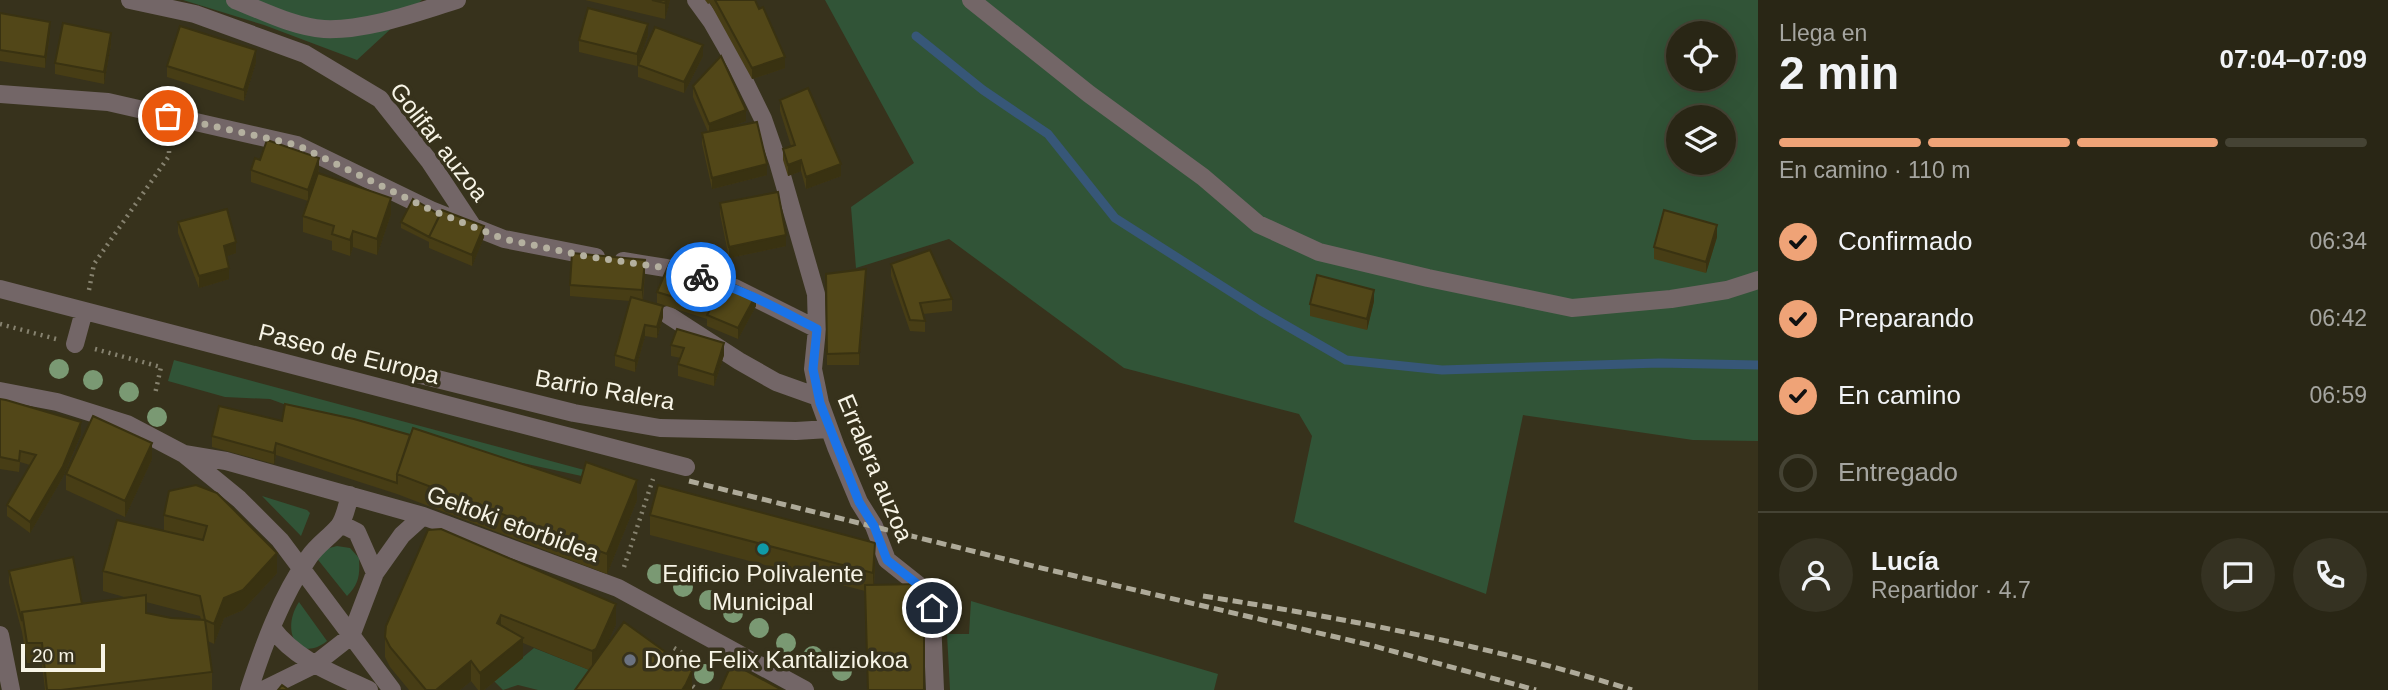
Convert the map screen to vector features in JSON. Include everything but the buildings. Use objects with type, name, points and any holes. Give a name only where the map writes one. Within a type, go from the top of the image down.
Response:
[{"type":"street","name":"Golifar auzoa","points":[[130,0],[195,14],[305,54],[380,99],[430,162],[474,227]]},
{"type":"street","points":[[235,0],[284,19],[324,29],[382,23],[457,0]]},
{"type":"street","name":"Erralera auzoa","points":[[696,0],[712,22],[763,119],[816,294],[817,329],[813,369],[818,397],[829,429],[859,502],[874,526],[887,560],[931,595],[935,690]]},
{"type":"street","points":[[971,0],[1089,94],[1203,177],[1258,224],[1319,252],[1572,308],[1671,299],[1727,290],[1758,279]]},
{"type":"street","points":[[0,94],[108,102],[297,145],[431,210],[504,239],[585,256],[666,268],[732,285],[817,329]]},
{"type":"street","name":"Paseo de Europa","points":[[0,289],[686,467]]},
{"type":"street","points":[[75,344],[84,311]]},
{"type":"street","points":[[668,315],[776,382],[818,397]]},
{"type":"street","name":"Barrio Ralera","points":[[417,374],[574,413],[660,428],[796,431],[829,429]]},
{"type":"street","points":[[0,391],[57,402],[127,424],[184,454],[239,499],[280,540],[392,690]]},
{"type":"street","name":"Geltoki etorbidea","points":[[184,454],[226,461],[423,516],[618,588],[805,690]]},
{"type":"street","points":[[249,690],[264,643],[301,570],[321,541],[341,524],[350,495]]},
{"type":"street","points":[[263,690],[314,665],[351,636],[375,573],[402,534],[423,516]]},
{"type":"street","points":[[341,524],[357,532],[375,573]]},
{"type":"street","points":[[272,628],[283,643],[299,657],[369,690]]},
{"type":"street","points":[[0,635],[11,690]]},
{"type":"path","points":[[84,311],[94,264],[169,156],[169,143],[144,110]]},
{"type":"path","points":[[618,588],[652,485]]},
{"type":"path","points":[[634,495],[646,500]]},
{"type":"path","points":[[669,644],[709,669]]},
{"type":"path","points":[[681,665],[688,656]]},
{"type":"path","points":[[682,679],[698,690]]},
{"type":"green space","points":[[183,0],[422,0],[357,60],[264,25]]},
{"type":"green space","points":[[825,0],[1758,0],[1758,441],[1693,440],[1523,415],[1486,594],[1294,522],[1312,436],[1299,414],[1124,368],[949,239],[856,268],[851,207],[914,163]]},
{"type":"green space","points":[[174,360],[588,471],[586,477],[325,419],[270,399],[225,397],[168,381]]},
{"type":"green space","points":[[262,496],[310,513],[301,536]]},
{"type":"green space","points":[[337,546],[350,548],[359,558],[358,579],[347,596],[315,556],[322,550]]},
{"type":"green space","points":[[971,601],[1218,674],[1214,690],[950,690],[947,634],[969,634]]},
{"type":"green space","points":[[299,602],[327,641],[317,647],[308,649],[295,641],[291,624]]},
{"type":"green space","points":[[534,648],[592,671],[575,690],[538,690],[518,685],[503,690],[494,681]]},
{"type":"waterway","points":[[916,36],[983,90],[1048,134],[1115,218],[1261,311],[1346,360],[1442,370],[1659,363],[1758,365]]},
{"type":"railway","points":[[689,481],[1037,567],[1370,645],[1536,690]]},
{"type":"railway","points":[[1203,596],[1419,635],[1526,660],[1632,690]]},
{"type":"way so far","points":[[168,116],[297,145],[431,210],[504,239],[585,256],[666,268],[701,277]]},
{"type":"place","name":"Edificio Polivalente Municipal","points":[[763,549]]},
{"type":"place","name":"Done Felix Kantaliziokoa","points":[[630,660]]},
{"type":"route","points":[[701,277],[732,285],[817,329],[813,369],[820,403],[836,447],[859,502],[874,526],[887,560],[931,595],[932,608]]}]
